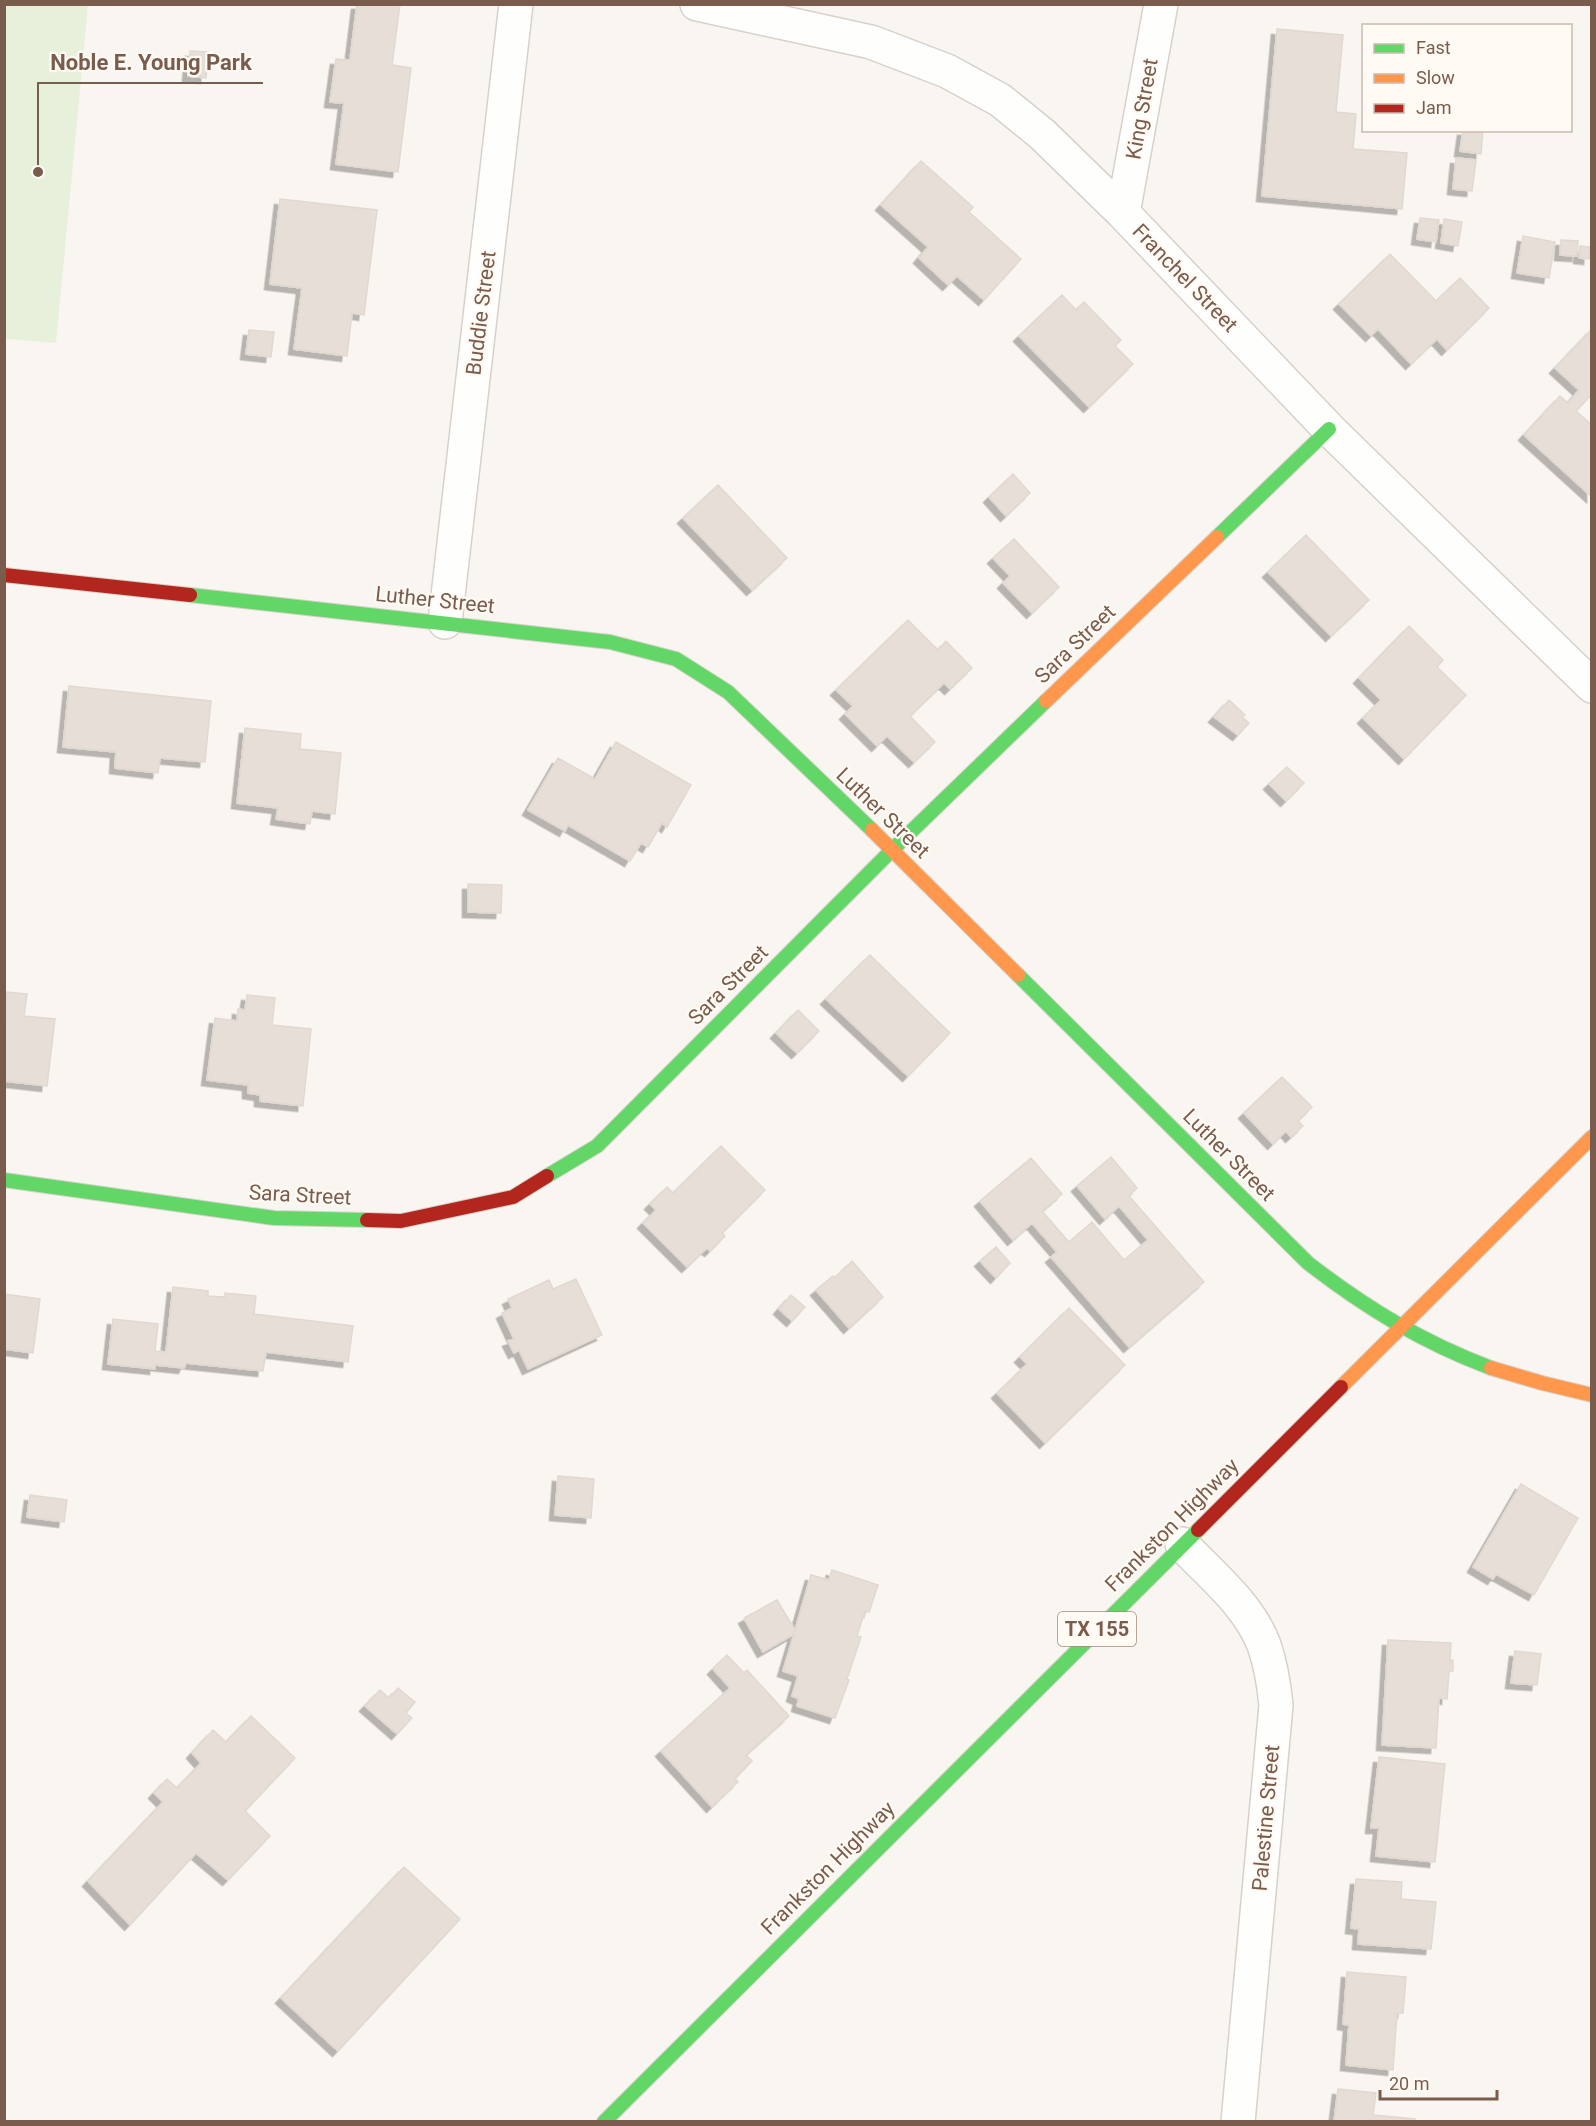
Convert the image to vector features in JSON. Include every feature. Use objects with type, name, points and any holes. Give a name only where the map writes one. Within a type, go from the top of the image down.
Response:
[{"type":"street","name":"Buddie Street","points":[[445,622],[516,4]]},
{"type":"street","name":"Franchel Street","points":[[697,4],[871,42],[946,71],[1000,100],[1042,134],[1123,213],[1329,429],[1592,686]]},
{"type":"street","name":"King Street","points":[[1123,213],[1161,4]]},
{"type":"street","name":"Sara Street","points":[[4,1180],[274,1218],[401,1221],[513,1197],[597,1146],[892,850],[1329,429]]},
{"type":"street","name":"Luther Street","points":[[4,575],[610,642],[676,659],[728,692],[892,850],[1308,1263],[1351,1296],[1400,1327],[1439,1347],[1550,1386],[1592,1395]]},
{"type":"street","name":"Frankston Highway","points":[[604,2121],[1592,1137]]},
{"type":"street","name":"Palestine Street","points":[[1182,1544],[1250,1618],[1264,1644],[1272,1673],[1276,1705],[1238,2121]]},
{"type":"green space","points":[[4,5],[88,5],[56,343],[5,339]]},
{"type":"building","points":[[357,4],[400,4],[392,65],[411,68],[398,172],[336,164],[344,103],[330,102],[336,59],[350,60]]},
{"type":"building","points":[[1277,29],[1343,35],[1336,112],[1356,114],[1353,149],[1407,153],[1402,209],[1262,196]]},
{"type":"building","points":[[190,51],[208,52],[206,78],[188,76]]},
{"type":"building","points":[[1463,132],[1483,132],[1481,154],[1460,151]]},
{"type":"building","points":[[1456,158],[1476,160],[1472,191],[1453,189]]},
{"type":"building","points":[[921,161],[973,207],[969,212],[1021,259],[984,300],[957,276],[948,285],[919,258],[928,247],[881,205]]},
{"type":"building","points":[[280,199],[377,210],[364,315],[352,313],[347,356],[294,349],[302,288],[270,284]]},
{"type":"building","points":[[1420,218],[1439,220],[1436,242],[1417,239]]},
{"type":"building","points":[[1444,219],[1462,222],[1458,246],[1441,243]]},
{"type":"building","points":[[1523,236],[1555,242],[1549,278],[1517,273]]},
{"type":"building","points":[[1561,240],[1578,241],[1577,256],[1560,255]]},
{"type":"building","points":[[1580,246],[1590,247],[1589,259],[1579,258]]},
{"type":"building","points":[[1390,254],[1436,301],[1460,278],[1489,308],[1447,350],[1437,339],[1411,364],[1378,329],[1371,336],[1339,304]]},
{"type":"building","points":[[1062,295],[1076,310],[1084,302],[1121,340],[1115,346],[1133,364],[1089,407],[1019,336]]},
{"type":"building","points":[[1592,329],[1592,394],[1576,411],[1592,425],[1592,497],[1524,435],[1560,396],[1568,403],[1579,390],[1555,368]]},
{"type":"building","points":[[249,330],[274,332],[271,357],[246,354]]},
{"type":"building","points":[[1013,474],[1030,493],[1006,516],[989,497]]},
{"type":"building","points":[[718,485],[787,558],[752,590],[683,518]]},
{"type":"building","points":[[1306,535],[1369,600],[1331,636],[1268,572]]},
{"type":"building","points":[[1014,539],[1059,587],[1032,613],[1003,583],[1010,576],[993,558]]},
{"type":"building","points":[[908,620],[938,650],[946,641],[972,668],[950,689],[944,683],[910,716],[935,742],[914,762],[887,736],[877,746],[845,714],[853,706],[836,690]]},
{"type":"building","points":[[1409,626],[1443,660],[1437,667],[1466,695],[1404,759],[1363,718],[1381,700],[1359,678]]},
{"type":"building","points":[[69,686],[211,701],[205,762],[160,758],[158,773],[115,768],[116,752],[63,747]]},
{"type":"building","points":[[1229,700],[1245,715],[1242,717],[1249,723],[1238,735],[1214,717]]},
{"type":"building","points":[[245,728],[301,734],[300,749],[341,753],[335,814],[312,811],[310,824],[276,819],[278,808],[237,803]]},
{"type":"building","points":[[616,742],[691,785],[667,827],[662,823],[648,847],[641,843],[630,861],[568,825],[565,831],[528,810],[558,758],[595,779]]},
{"type":"building","points":[[1287,767],[1304,783],[1286,801],[1269,784]]},
{"type":"building","points":[[468,884],[502,885],[501,913],[468,912]]},
{"type":"building","points":[[870,955],[950,1033],[908,1076],[826,999]]},
{"type":"building","points":[[6,992],[27,994],[24,1016],[55,1019],[47,1086],[4,1081]]},
{"type":"building","points":[[247,995],[275,998],[272,1025],[311,1029],[303,1106],[260,1101],[260,1095],[248,1093],[248,1085],[207,1080],[215,1018],[237,1021],[238,1009],[245,1010]]},
{"type":"building","points":[[798,1010],[819,1031],[797,1053],[776,1033]]},
{"type":"building","points":[[1282,1077],[1312,1107],[1298,1121],[1303,1126],[1291,1137],[1286,1131],[1273,1144],[1244,1113]]},
{"type":"building","points":[[721,1146],[765,1190],[722,1233],[725,1236],[710,1251],[707,1248],[687,1267],[643,1223],[656,1210],[650,1204],[667,1187],[673,1193]]},
{"type":"building","points":[[1111,1157],[1137,1188],[1129,1196],[1204,1282],[1129,1347],[1051,1257],[1057,1252],[1032,1223],[1013,1240],[980,1201],[1031,1158],[1062,1194],[1042,1211],[1069,1242],[1092,1222],[1124,1260],[1148,1240],[1119,1206],[1105,1219],[1077,1186]]},
{"type":"building","points":[[996,1247],[1010,1263],[996,1278],[980,1261]]},
{"type":"building","points":[[852,1261],[883,1297],[849,1328],[816,1290],[833,1276],[835,1278]]},
{"type":"building","points":[[576,1279],[602,1335],[528,1369],[519,1350],[514,1353],[508,1341],[514,1339],[502,1313],[512,1308],[508,1299],[549,1280],[553,1289]]},
{"type":"building","points":[[173,1287],[208,1291],[208,1296],[225,1297],[225,1293],[256,1296],[254,1314],[353,1326],[348,1362],[266,1352],[263,1371],[186,1363],[184,1368],[155,1365],[155,1369],[108,1364],[113,1319],[158,1324],[155,1351],[166,1352]]},
{"type":"building","points":[[4,1294],[40,1299],[33,1353],[4,1349]]},
{"type":"building","points":[[791,1295],[805,1307],[792,1321],[779,1309]]},
{"type":"building","points":[[1069,1308],[1125,1365],[1045,1443],[997,1393],[1027,1364],[1020,1357]]},
{"type":"building","points":[[558,1476],[594,1479],[591,1518],[555,1515]]},
{"type":"building","points":[[1521,1484],[1578,1518],[1534,1595],[1496,1574],[1493,1579],[1473,1567]]},
{"type":"building","points":[[30,1495],[67,1500],[64,1522],[27,1517]]},
{"type":"building","points":[[832,1570],[878,1585],[869,1612],[865,1611],[857,1636],[861,1637],[847,1679],[849,1680],[835,1718],[797,1706],[799,1699],[792,1696],[798,1676],[783,1671],[794,1634],[763,1652],[744,1618],[777,1600],[795,1630],[811,1575],[829,1580]]},
{"type":"building","points":[[1388,1640],[1451,1643],[1450,1661],[1453,1660],[1453,1671],[1449,1671],[1447,1699],[1439,1698],[1436,1748],[1382,1745]]},
{"type":"building","points":[[1515,1651],[1541,1654],[1537,1685],[1511,1683]]},
{"type":"building","points":[[727,1655],[744,1673],[747,1670],[789,1716],[746,1755],[752,1761],[735,1778],[738,1782],[712,1807],[661,1751],[730,1688],[713,1669]]},
{"type":"building","points":[[398,1688],[415,1702],[406,1713],[412,1718],[397,1734],[365,1706],[380,1690],[389,1698]]},
{"type":"building","points":[[251,1716],[295,1758],[245,1811],[270,1836],[228,1880],[196,1853],[130,1925],[88,1881],[163,1802],[154,1793],[167,1779],[177,1788],[201,1763],[192,1753],[213,1730],[226,1742]]},
{"type":"building","points":[[1379,1757],[1445,1764],[1435,1862],[1376,1856],[1379,1828],[1371,1828]]},
{"type":"building","points":[[404,1867],[460,1919],[338,2051],[281,1998]]},
{"type":"building","points":[[1356,1879],[1402,1882],[1401,1899],[1436,1902],[1431,1949],[1358,1944],[1359,1929],[1351,1928]]},
{"type":"building","points":[[1347,1972],[1406,1977],[1403,2013],[1397,2013],[1393,2070],[1346,2065],[1349,2025],[1343,2024]]},
{"type":"building","points":[[1338,2089],[1376,2093],[1373,2115],[1415,2119],[1414,2122],[1334,2122]]},
{"type":"traffic: fast","points":[[1217,537],[1329,429]]},
{"type":"traffic: fast","points":[[190,595],[610,642],[676,659],[728,692],[872,830]]},
{"type":"traffic: fast","points":[[547,1176],[597,1146],[892,850],[1046,701]]},
{"type":"traffic: fast","points":[[1018,975],[1308,1263],[1351,1295],[1395,1323],[1441,1347],[1491,1368]]},
{"type":"traffic: fast","points":[[4,1180],[274,1218],[367,1220]]},
{"type":"traffic: fast","points":[[604,2122],[1198,1530]]},
{"type":"traffic: slow","points":[[1046,701],[1217,537]]},
{"type":"traffic: slow","points":[[872,830],[1018,975]]},
{"type":"traffic: slow","points":[[1341,1387],[1592,1137]]},
{"type":"traffic: slow","points":[[1491,1368],[1592,1395]]},
{"type":"traffic: jam","points":[[4,575],[190,595]]},
{"type":"traffic: jam","points":[[367,1220],[401,1221],[513,1197],[547,1176]]},
{"type":"traffic: jam","points":[[1198,1530],[1341,1387]]},
{"type":"place","name":"Noble E. Young Park","points":[[38,172]]}]
